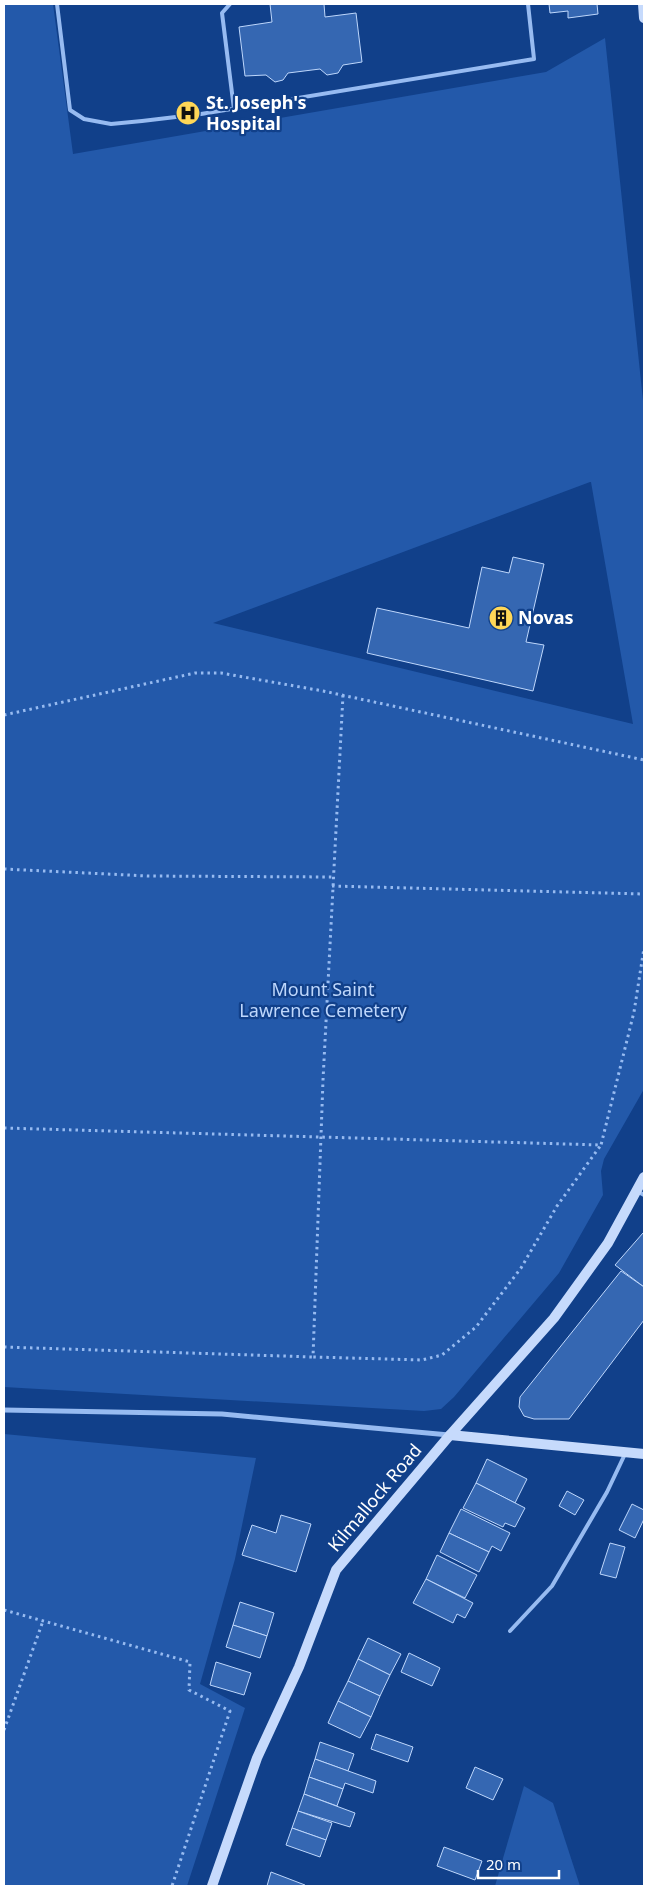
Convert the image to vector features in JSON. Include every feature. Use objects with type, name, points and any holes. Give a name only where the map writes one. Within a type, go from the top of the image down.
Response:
[{"type":"street","points":[[643,4],[644,18]]},
{"type":"street","name":"Kilmallock Road","points":[[212,1886],[256,1758],[299,1667],[336,1570],[450,1435],[554,1318],[608,1244],[640,1193],[644,1177]]},
{"type":"street","points":[[4,1410],[222,1414],[644,1454]]},
{"type":"lane","points":[[58,4],[70,110],[84,119],[111,124],[234,109],[534,59],[528,4]]},
{"type":"lane","points":[[230,4],[222,13],[234,109]]},
{"type":"lane","points":[[510,1631],[552,1586],[607,1492],[626,1452]]},
{"type":"path","points":[[4,715],[194,673],[221,673],[343,695],[644,760]]},
{"type":"path","points":[[313,1357],[320,1137],[343,695]]},
{"type":"path","points":[[4,869],[148,876],[333,877]]},
{"type":"path","points":[[332,886],[644,894]]},
{"type":"path","points":[[4,1346],[422,1360],[442,1354],[476,1327],[521,1268],[557,1206],[601,1145],[634,1012],[644,948]]},
{"type":"path","points":[[4,1128],[601,1145]]},
{"type":"path","points":[[4,1610],[190,1662],[189,1690],[230,1711],[172,1886]]},
{"type":"path","points":[[4,1730],[42,1621]]},
{"type":"green space","name":"Mount Saint Lawrence Cemetery","points":[[4,4],[53,4],[73,154],[546,72],[605,38],[644,410],[644,1089],[604,1159],[601,1171],[603,1195],[559,1273],[454,1397],[441,1409],[424,1411],[4,1387]],"holes":[[[591,482],[633,724],[213,623]]]},
{"type":"green space","points":[[4,1434],[256,1458],[235,1559],[200,1684],[245,1708],[187,1886],[4,1886]]},
{"type":"green space","points":[[524,1786],[553,1803],[580,1886],[495,1886]]},
{"type":"building","points":[[270,4],[324,4],[325,17],[356,13],[362,62],[343,65],[338,73],[327,75],[320,69],[288,73],[283,80],[275,82],[266,75],[245,76],[239,27],[272,22]]},
{"type":"building","points":[[549,4],[597,4],[598,14],[568,18],[568,11],[550,13]]},
{"type":"building","name":"Novas","points":[[513,557],[544,564],[526,642],[544,645],[533,691],[367,653],[377,608],[469,628],[482,567],[509,573]]},
{"type":"building","points":[[644,1233],[644,1287],[615,1265]]},
{"type":"building","points":[[621,1271],[644,1287],[644,1320],[569,1419],[534,1419],[524,1416],[519,1407],[520,1397]]},
{"type":"building","points":[[487,1459],[527,1479],[515,1503],[476,1483]]},
{"type":"building","points":[[476,1483],[525,1508],[515,1527],[505,1523],[503,1527],[463,1508]]},
{"type":"building","points":[[567,1491],[584,1500],[575,1515],[559,1506]]},
{"type":"building","points":[[632,1504],[644,1510],[644,1519],[635,1538],[619,1530]]},
{"type":"building","points":[[461,1509],[510,1533],[501,1551],[492,1546],[489,1552],[449,1533]]},
{"type":"building","points":[[281,1515],[311,1524],[296,1572],[242,1555],[252,1525],[276,1533]]},
{"type":"building","points":[[449,1533],[489,1552],[479,1572],[440,1552]]},
{"type":"building","points":[[610,1543],[625,1547],[616,1578],[600,1574]]},
{"type":"building","points":[[437,1555],[477,1575],[465,1598],[426,1579]]},
{"type":"building","points":[[426,1579],[473,1603],[465,1618],[457,1614],[453,1623],[413,1603]]},
{"type":"building","points":[[240,1602],[274,1613],[267,1636],[233,1625]]},
{"type":"building","points":[[233,1625],[267,1636],[260,1658],[226,1647]]},
{"type":"building","points":[[368,1638],[401,1654],[390,1675],[358,1659]]},
{"type":"building","points":[[409,1653],[440,1668],[432,1686],[401,1672]]},
{"type":"building","points":[[358,1659],[390,1675],[380,1696],[348,1681]]},
{"type":"building","points":[[216,1662],[251,1673],[244,1695],[210,1685]]},
{"type":"building","points":[[348,1681],[380,1696],[371,1717],[338,1701]]},
{"type":"building","points":[[338,1701],[371,1717],[360,1738],[328,1723]]},
{"type":"building","points":[[376,1734],[413,1747],[408,1762],[371,1749]]},
{"type":"building","points":[[320,1742],[354,1754],[348,1771],[315,1759]]},
{"type":"building","points":[[315,1759],[376,1781],[373,1793],[345,1783],[343,1789],[309,1777]]},
{"type":"building","points":[[475,1767],[503,1779],[493,1800],[466,1788]]},
{"type":"building","points":[[309,1777],[343,1789],[337,1806],[304,1794]]},
{"type":"building","points":[[304,1794],[355,1813],[350,1827],[298,1811]]},
{"type":"building","points":[[298,1811],[332,1823],[326,1840],[292,1828]]},
{"type":"building","points":[[292,1828],[326,1840],[320,1857],[286,1845]]},
{"type":"building","points":[[444,1847],[482,1861],[475,1880],[437,1866]]},
{"type":"building","points":[[271,1872],[305,1885],[267,1886]]},
{"type":"place","name":"St. Joseph's Hospital","points":[[188,113]]},
{"type":"place","name":"Novas","points":[[501,618]]}]
